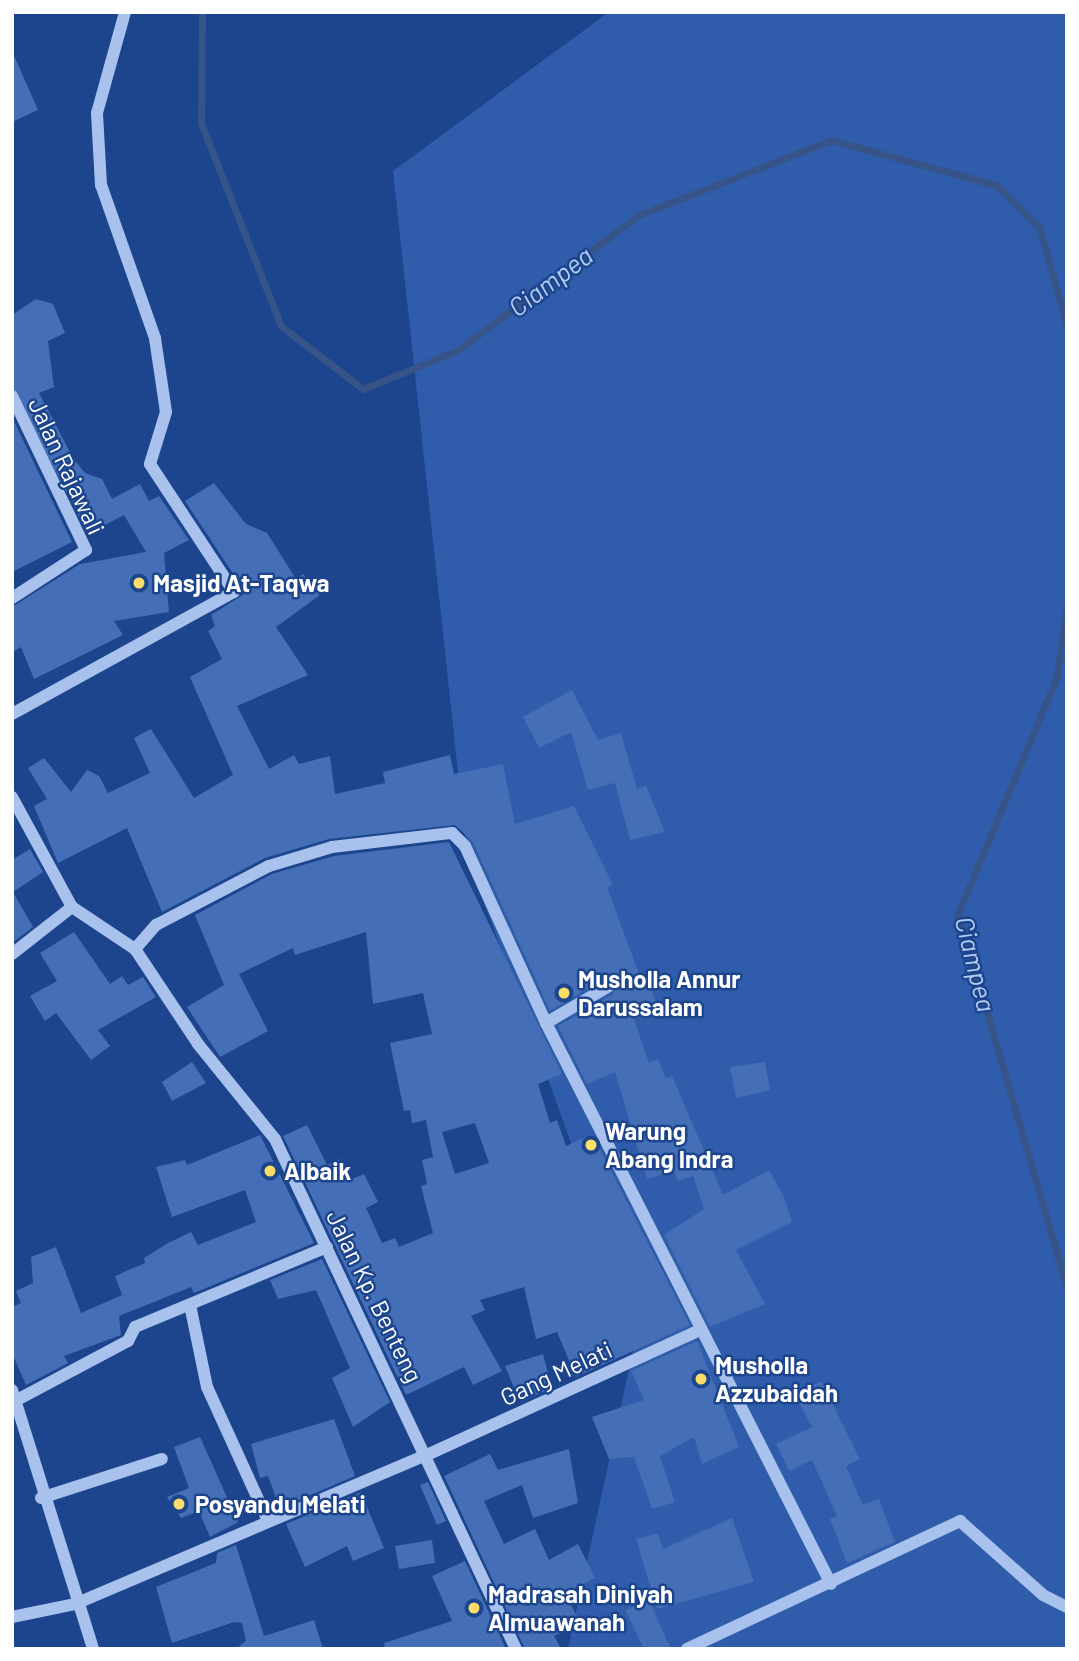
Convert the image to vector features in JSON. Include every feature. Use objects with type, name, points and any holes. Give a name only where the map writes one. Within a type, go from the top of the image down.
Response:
[{"type":"street","points":[[12,714],[234,592],[150,464],[166,412],[155,338],[100,173],[97,113],[125,12]]},
{"type":"street","name":"Jalan Rajawali","points":[[12,397],[86,550],[12,598]]},
{"type":"street","name":"Jalan Kp. Benteng","points":[[12,797],[72,907],[135,949],[198,1044],[269,1130],[429,1454],[516,1649]]},
{"type":"street","points":[[135,949],[156,925],[269,866],[332,847],[452,833],[465,846],[545,1023],[831,1584]]},
{"type":"street","points":[[12,954],[72,907]]},
{"type":"street","points":[[545,1023],[609,986]]},
{"type":"street","points":[[93,1649],[75,1604],[41,1499],[14,1395],[128,1341],[135,1327],[327,1247]]},
{"type":"street","points":[[190,1304],[207,1387],[268,1521]]},
{"type":"street","name":"Gang Melati","points":[[12,1617],[75,1604],[429,1454],[700,1330]]},
{"type":"street","points":[[41,1499],[162,1459]]},
{"type":"street","points":[[687,1649],[831,1584],[960,1521],[1043,1595],[1067,1606]]},
{"type":"shaded area","points":[[609,12],[1067,12],[1067,1649],[568,1649],[638,1328],[467,855],[393,171]]},
{"type":"building","points":[[12,51],[38,110],[12,122]]},
{"type":"building","points":[[36,299],[53,304],[65,333],[48,341],[54,387],[39,393],[73,458],[85,473],[102,479],[112,499],[140,484],[149,501],[159,496],[189,540],[164,553],[169,612],[114,621],[123,635],[34,679],[21,647],[12,652],[12,607],[80,564],[146,552],[124,515],[88,534],[12,387],[12,315]]},
{"type":"building","points":[[12,417],[72,542],[12,572]]},
{"type":"building","points":[[214,483],[246,524],[267,533],[296,579],[303,574],[320,595],[276,627],[308,675],[237,706],[269,769],[294,755],[299,764],[330,756],[335,794],[385,783],[383,772],[450,755],[454,774],[503,764],[515,824],[574,806],[613,885],[607,887],[642,982],[648,980],[660,1012],[634,1019],[649,1063],[658,1059],[666,1079],[672,1076],[723,1195],[769,1170],[784,1197],[792,1222],[736,1250],[765,1304],[710,1327],[664,1235],[704,1209],[693,1176],[678,1181],[674,1171],[647,1179],[615,1072],[587,1084],[558,1026],[613,994],[617,982],[605,978],[550,1011],[473,842],[455,825],[329,839],[265,858],[162,912],[127,828],[58,863],[34,806],[47,799],[28,768],[44,758],[71,792],[87,770],[99,776],[108,793],[150,773],[134,738],[151,729],[194,798],[233,775],[190,677],[222,659],[208,631],[215,626],[211,615],[246,593],[185,501]]},
{"type":"building","points":[[572,690],[598,740],[621,733],[637,789],[646,786],[665,832],[630,840],[615,783],[588,790],[571,732],[539,748],[523,717]]},
{"type":"building","points":[[449,842],[562,1074],[538,1084],[550,1123],[557,1120],[566,1146],[592,1134],[690,1325],[576,1377],[557,1332],[536,1339],[524,1287],[480,1300],[485,1310],[471,1316],[502,1371],[473,1385],[464,1367],[406,1395],[283,1136],[307,1125],[327,1165],[339,1159],[350,1180],[364,1174],[378,1202],[366,1208],[382,1243],[395,1238],[399,1247],[433,1233],[421,1186],[427,1184],[422,1160],[433,1157],[426,1120],[412,1123],[410,1110],[404,1111],[390,1043],[432,1034],[423,993],[373,1004],[366,932],[295,955],[293,948],[239,974],[268,1031],[220,1057],[187,1007],[224,985],[195,915],[272,874],[334,856]],"holes":[[[475,1123],[489,1163],[455,1174],[442,1132]]]},
{"type":"building","points":[[30,849],[43,872],[13,892],[33,927],[12,943],[12,860]]},
{"type":"building","points":[[74,932],[110,984],[122,976],[128,985],[143,977],[156,997],[98,1030],[110,1046],[91,1060],[56,1013],[45,1021],[30,996],[57,981],[40,953]]},
{"type":"building","points":[[192,1062],[206,1083],[172,1101],[162,1082]]},
{"type":"building","points":[[765,1062],[770,1090],[736,1098],[730,1067]]},
{"type":"building","points":[[260,1135],[314,1243],[194,1293],[191,1287],[119,1316],[121,1335],[64,1356],[68,1363],[26,1385],[12,1353],[12,1307],[21,1303],[16,1291],[33,1283],[31,1257],[56,1247],[81,1313],[122,1295],[115,1276],[145,1263],[144,1258],[168,1243],[191,1232],[198,1245],[256,1222],[245,1190],[172,1217],[156,1167],[185,1160],[187,1165]]},
{"type":"building","points":[[322,1259],[390,1402],[353,1427],[332,1378],[350,1368],[316,1290],[278,1299],[270,1280]]},
{"type":"building","points":[[697,1341],[739,1447],[702,1464],[694,1437],[660,1456],[675,1502],[652,1509],[634,1457],[609,1459],[592,1417],[644,1400],[631,1371]]},
{"type":"building","points":[[543,1354],[552,1388],[520,1402],[505,1366]]},
{"type":"building","points":[[821,1381],[860,1459],[846,1466],[863,1505],[879,1499],[895,1542],[847,1563],[830,1519],[837,1516],[812,1460],[789,1471],[776,1444],[812,1427],[795,1395]]},
{"type":"building","points":[[334,1419],[355,1476],[280,1508],[268,1476],[260,1478],[251,1444]]},
{"type":"building","points":[[200,1437],[238,1522],[210,1537],[199,1511],[181,1518],[167,1497],[189,1488],[174,1447]]},
{"type":"building","points":[[569,1449],[578,1503],[533,1518],[522,1485],[484,1501],[504,1544],[535,1529],[549,1560],[578,1544],[595,1578],[566,1593],[580,1624],[554,1636],[561,1649],[525,1649],[444,1476],[490,1454],[498,1470]]},
{"type":"building","points":[[428,1482],[446,1521],[437,1525],[420,1485]]},
{"type":"building","points":[[361,1492],[384,1548],[353,1561],[347,1546],[305,1567],[286,1524]]},
{"type":"building","points":[[732,1518],[754,1582],[657,1609],[636,1539],[658,1533],[663,1549]]},
{"type":"building","points":[[432,1540],[435,1563],[399,1569],[395,1546]]},
{"type":"building","points":[[236,1545],[264,1636],[314,1620],[323,1649],[236,1649],[246,1641],[242,1623],[234,1622],[172,1643],[156,1587],[216,1563],[217,1553]]},
{"type":"building","points":[[465,1561],[506,1649],[385,1649],[384,1643],[452,1621],[432,1576]]},
{"type":"building","points":[[649,1600],[671,1649],[644,1649],[625,1610]]},
{"type":"waterway","name":"Ciampea","points":[[202,12],[201,123],[281,326],[363,389],[458,350],[639,215],[831,140],[996,185],[1039,227],[1067,326]]},
{"type":"waterway","name":"Ciampea","points":[[1067,607],[1056,679],[958,913],[1067,1288]]},
{"type":"place","name":"Masjid At-Taqwa","points":[[139,583]]},
{"type":"place","name":"Musholla Annur Darussalam","points":[[564,993]]},
{"type":"place","name":"Warung Abang Indra","points":[[591,1145]]},
{"type":"place","name":"Albaik","points":[[270,1171]]},
{"type":"place","name":"Musholla Azzubaidah","points":[[701,1379]]},
{"type":"place","name":"Posyandu Melati","points":[[179,1504]]},
{"type":"place","name":"Madrasah Diniyah Almuawanah","points":[[474,1608]]}]
